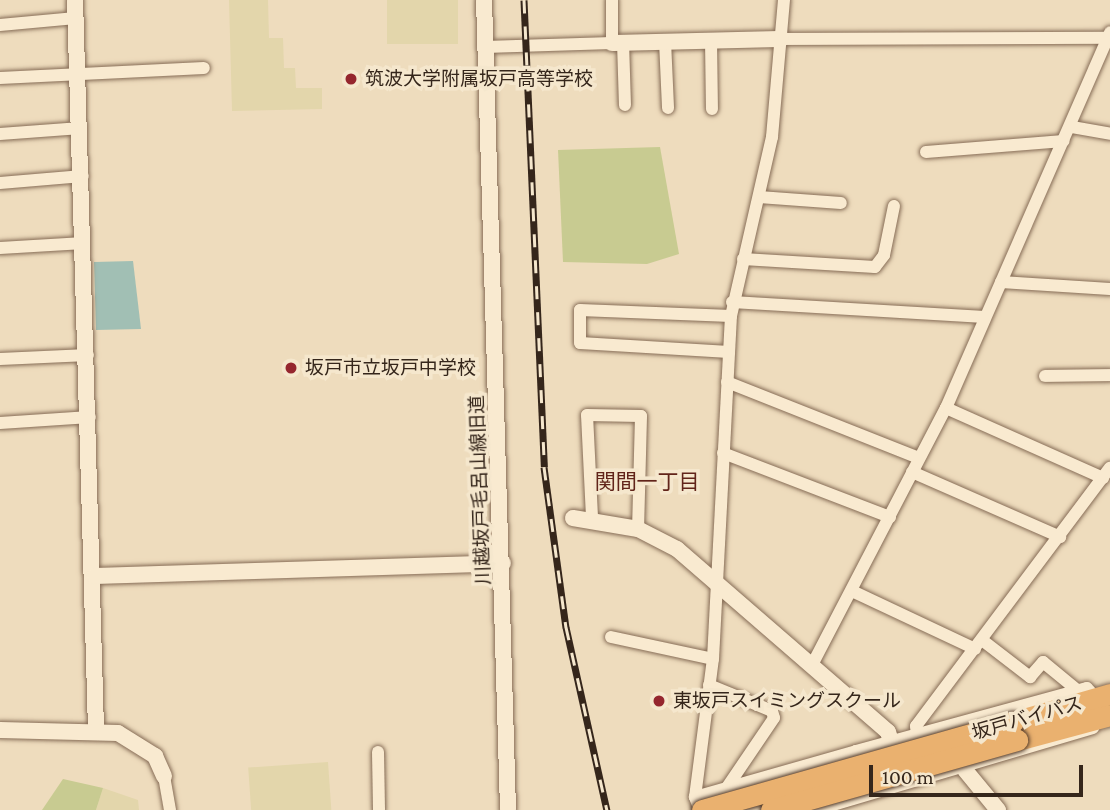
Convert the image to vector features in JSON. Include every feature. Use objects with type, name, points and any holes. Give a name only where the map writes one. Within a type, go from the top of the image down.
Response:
[{"type":"highway","name":"坂戸バイパス","points":[[771,810],[1100,702]]},
{"type":"highway","name":"坂戸バイパス","points":[[699,806],[1015,731]]},
{"type":"street","points":[[75,0],[95,576],[96,728]]},
{"type":"street","name":"川越坂戸毛呂山線旧道","points":[[484,0],[503,563],[508,810]]},
{"type":"street","points":[[612,0],[625,105]]},
{"type":"street","points":[[699,806],[713,659],[715,577],[732,309],[759,197],[784,0]]},
{"type":"street","points":[[0,24],[75,18]]},
{"type":"street","points":[[485,47],[711,40],[1109,35],[1072,127],[946,408],[812,665]]},
{"type":"street","points":[[711,40],[712,109]]},
{"type":"street","points":[[665,41],[668,108]]},
{"type":"street","points":[[0,78],[78,71],[204,68]]},
{"type":"street","points":[[1072,127],[1110,134]]},
{"type":"street","points":[[0,134],[81,128]]},
{"type":"street","points":[[926,152],[1064,141]]},
{"type":"street","points":[[0,183],[83,176]]},
{"type":"street","points":[[759,197],[842,203]]},
{"type":"street","points":[[743,259],[875,267],[884,255],[894,206]]},
{"type":"street","points":[[0,248],[84,243]]},
{"type":"street","points":[[1001,282],[1110,289]]},
{"type":"street","points":[[729,352],[580,343],[580,310],[732,309],[985,317]]},
{"type":"street","points":[[0,359],[88,355]]},
{"type":"street","points":[[1045,376],[1110,375]]},
{"type":"street","points":[[727,382],[919,458]]},
{"type":"street","points":[[917,734],[916,726],[1106,473],[946,408]]},
{"type":"street","points":[[592,517],[587,415],[641,416],[638,529]]},
{"type":"street","points":[[0,423],[90,417]]},
{"type":"street","points":[[723,453],[890,517]]},
{"type":"street","points":[[912,472],[1060,537]]},
{"type":"street","points":[[573,518],[592,517],[638,529],[715,577],[891,741]]},
{"type":"street","points":[[95,576],[503,563]]},
{"type":"street","points":[[852,591],[978,644],[1030,677],[1043,662],[1100,702]]},
{"type":"street","points":[[611,637],[713,659]]},
{"type":"street","points":[[709,685],[772,711],[774,718],[726,789]]},
{"type":"street","points":[[699,806],[726,789],[917,734],[1100,702]]},
{"type":"street","points":[[816,810],[849,805],[866,795],[965,770],[1090,731],[1100,702]]},
{"type":"street","points":[[0,730],[96,728],[141,744],[164,776],[170,810]]},
{"type":"street","points":[[856,751],[866,795]]},
{"type":"street","points":[[379,752],[379,810]]},
{"type":"street","points":[[965,770],[998,810]]},
{"type":"shaded area","points":[[229,0],[268,0],[269,38],[283,38],[284,68],[295,68],[296,88],[322,88],[322,109],[232,111]]},
{"type":"shaded area","points":[[387,0],[458,0],[458,44],[387,44]]},
{"type":"shaded area","points":[[328,762],[331,810],[251,810],[248,768]]},
{"type":"shaded area","points":[[103,788],[138,800],[139,810],[96,810]]},
{"type":"green space","points":[[660,147],[679,254],[647,264],[563,262],[558,150]]},
{"type":"green space","points":[[63,779],[103,788],[96,810],[42,810]]},
{"type":"water","points":[[133,261],[141,329],[96,330],[94,262]]},
{"type":"railway","points":[[524,0],[544,467],[566,627],[607,810]]},
{"type":"place","name":"筑波大学附属坂戸高等学校","points":[[351,79]]},
{"type":"place","name":"坂戸市立坂戸中学校","points":[[291,368]]},
{"type":"place","name":"東坂戸スイミングスクール","points":[[659,701]]},
{"type":"district","name":"関間一丁目","points":[[647,482]]}]
